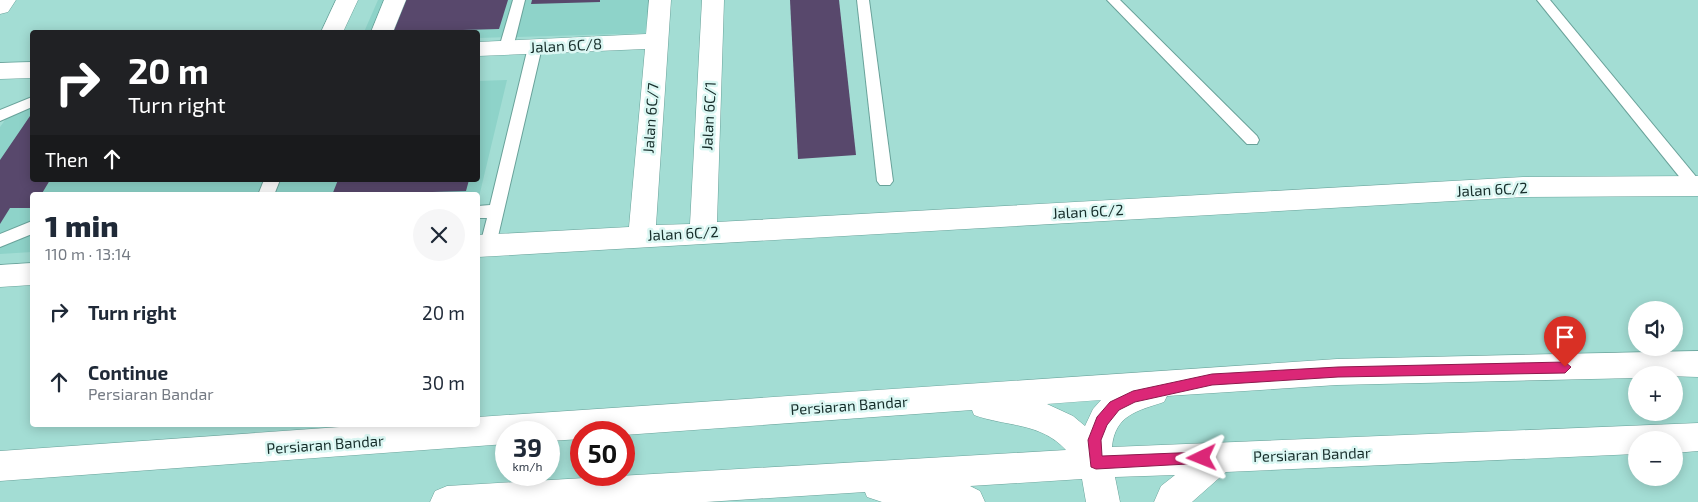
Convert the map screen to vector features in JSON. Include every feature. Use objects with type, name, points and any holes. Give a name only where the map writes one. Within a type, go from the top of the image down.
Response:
[{"type":"main road","points":[[0,7],[5,0]]},
{"type":"main road","points":[[333,30],[347,0]]},
{"type":"main road","points":[[383,30],[394,0]]},
{"type":"main road","name":"Jalan 6C/7","points":[[642,236],[655,41],[660,0]]},
{"type":"main road","name":"Jalan 6C/1","points":[[703,232],[713,0]]},
{"type":"main road","name":"Jalan 6C/8","points":[[480,49],[655,41]]},
{"type":"main road","points":[[0,71],[30,70]]},
{"type":"main road","name":"Jalan 6C/2","points":[[483,246],[703,232],[1523,188],[1697,186]]},
{"type":"main road","points":[[0,276],[30,274]]},
{"type":"main road","name":"Persiaran Bandar","points":[[0,466],[274,448],[1212,379],[1338,372],[1698,364]]},
{"type":"main road","points":[[1103,502],[1096,463],[1095,440],[1102,421],[1114,406],[1133,397],[1212,379]]},
{"type":"main road","points":[[933,399],[1004,407],[1057,422],[1081,441],[1096,463]]},
{"type":"main road","name":"Persiaran Bandar","points":[[447,502],[1096,463],[1698,437]]},
{"type":"main road","points":[[1171,502],[1173,497],[1219,458]]},
{"type":"main road","points":[[826,478],[964,499],[968,502]]},
{"type":"lane","points":[[506,48],[519,0]]},
{"type":"lane","points":[[863,0],[885,181]]},
{"type":"lane","points":[[1113,0],[1252,140]]},
{"type":"lane","points":[[1543,0],[1697,186]]},
{"type":"lane","points":[[483,246],[496,211],[535,47]]},
{"type":"lane","points":[[0,116],[30,103]]},
{"type":"lane","points":[[480,212],[496,211]]},
{"type":"lane","points":[[0,242],[30,228]]},
{"type":"shaded area","points":[[378,0],[656,0],[651,33],[480,38],[480,30],[365,30]]},
{"type":"shaded area","points":[[507,80],[480,193],[30,192],[30,252],[0,254],[0,127],[18,102],[30,101],[30,182],[480,182],[480,81]]},
{"type":"building","points":[[404,0],[508,0],[499,29],[391,30]]},
{"type":"building","points":[[532,0],[600,0],[600,2],[531,4]]},
{"type":"building","points":[[790,0],[839,0],[856,155],[798,159]]},
{"type":"building","points":[[30,116],[30,182],[49,182],[43,192],[30,192],[30,208],[10,208],[0,224],[0,160]]},
{"type":"building","points":[[337,182],[468,182],[466,191],[333,192]]},
{"type":"route","points":[[1202,458],[1096,463],[1095,440],[1102,421],[1114,406],[1133,397],[1212,379],[1338,372],[1565,367]]}]
